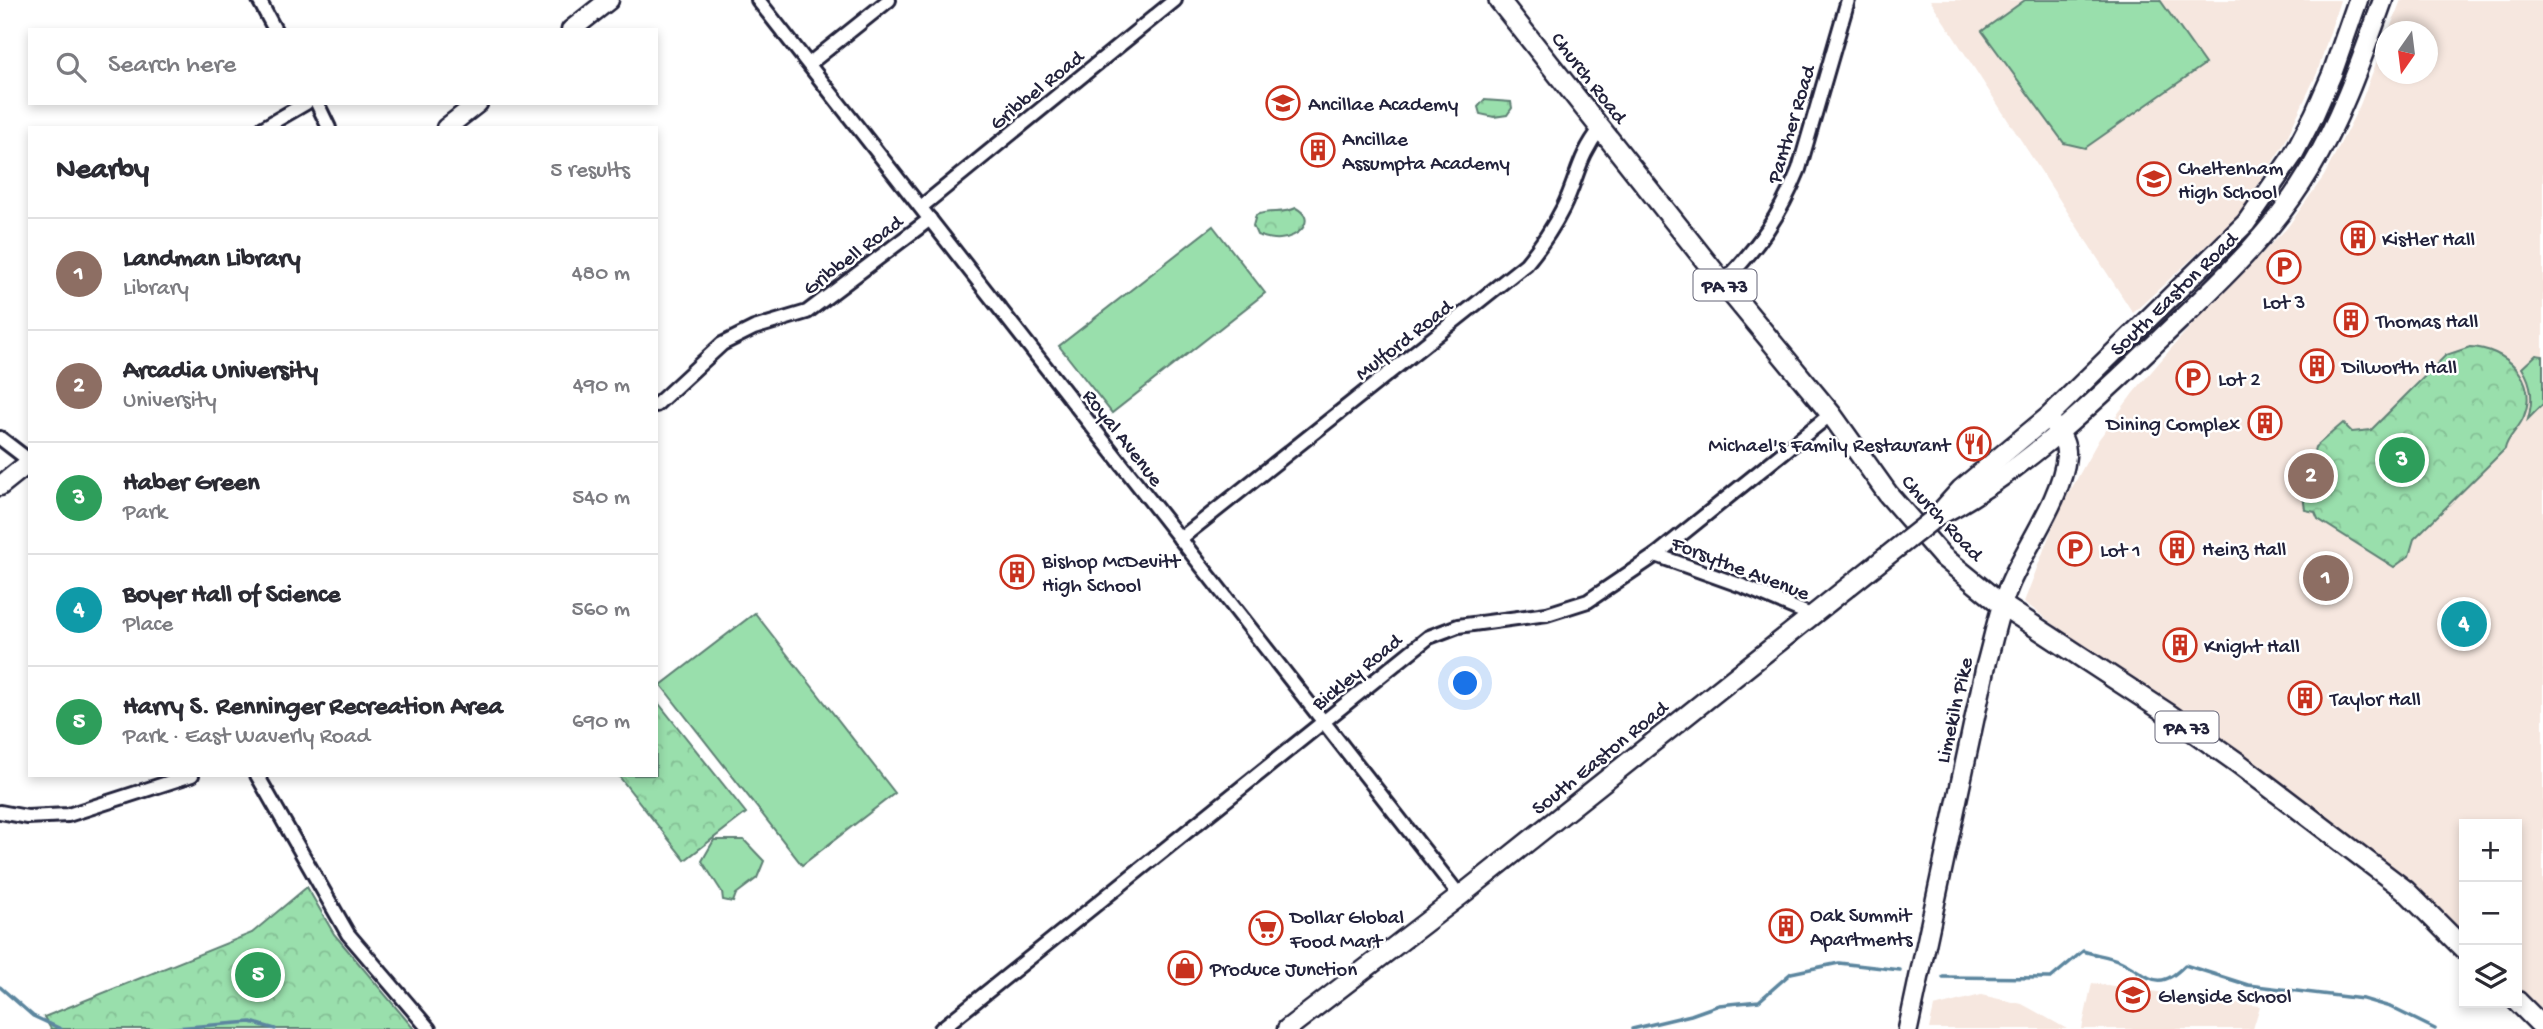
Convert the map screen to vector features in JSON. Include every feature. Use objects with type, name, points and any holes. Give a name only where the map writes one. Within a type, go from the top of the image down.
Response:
[{"type":"main road","points":[[574,28],[609,0]]},
{"type":"main road","name":"Church Road","points":[[1499,0],[1723,283],[1831,414],[1888,494],[1942,556],[2002,605],[2150,701],[2238,763],[2405,890],[2460,945]]},
{"type":"main road","name":"South Easton Road","points":[[1287,1029],[1460,896],[1936,517],[1961,489],[2049,416],[2246,223],[2293,155],[2318,105],[2358,0]]},
{"type":"main road","name":"South Easton Road","points":[[1936,517],[1972,499],[2083,412],[2228,274],[2262,237],[2285,208],[2330,134],[2383,0]]},
{"type":"main road","points":[[2339,54],[2360,63]]},
{"type":"main road","points":[[449,126],[475,105]]},
{"type":"main road","name":"Limekiln Pike","points":[[1908,1029],[1983,677],[2002,605],[2065,464],[2066,446],[2049,416]]},
{"type":"main road","points":[[0,486],[28,463]]},
{"type":"main road","points":[[2522,1006],[2543,1027]]},
{"type":"street","points":[[259,0],[274,28]]},
{"type":"street","name":"Royal Avenue","points":[[758,0],[1460,896]]},
{"type":"street","points":[[809,64],[889,0]]},
{"type":"street","name":"Gribbel Road","points":[[921,207],[1175,0]]},
{"type":"street","name":"Panther Road","points":[[1723,283],[1758,244],[1780,211],[1799,169],[1848,0]]},
{"type":"street","points":[[266,126],[303,105]]},
{"type":"street","points":[[318,105],[328,126]]},
{"type":"street","name":"Mulford Road","points":[[1180,540],[1518,272],[1538,248],[1562,209],[1581,158],[1601,128]]},
{"type":"street","name":"Gribbell Road","points":[[658,402],[722,344],[754,328],[807,312],[930,219]]},
{"type":"street","name":"Bickley Road","points":[[941,1029],[1429,637],[1468,624],[1547,614],[1576,606],[1611,587],[1656,555],[1831,414]]},
{"type":"street","points":[[0,438],[28,459]]},
{"type":"street","name":"Forsythe Avenue","points":[[1656,555],[1813,615]]},
{"type":"street","points":[[0,812],[35,818],[68,815],[186,777]]},
{"type":"street","points":[[258,777],[348,934],[429,1029]]},
{"type":"shaded area","name":"Cheltenham High School","points":[[1930,0],[2340,0],[2317,73],[2284,144],[2239,215],[2133,313]]},
{"type":"shaded area","points":[[2401,0],[2543,0],[2543,1009],[2522,992],[2522,819],[2459,819],[2459,942],[2238,763],[2024,602],[2058,513],[2099,439],[2134,392],[2193,323],[2287,228],[2324,176],[2360,105],[2375,66],[2375,84],[2438,84],[2438,21],[2393,21]]},
{"type":"shaded area","name":"Glenside School","points":[[2092,983],[2260,1006],[2253,1029],[2082,1029]]},
{"type":"shaded area","points":[[1981,995],[2022,1004],[2067,1029],[1929,1029],[1934,1007]]},
{"type":"green space","points":[[2025,0],[2160,0],[2205,64],[2085,148],[2064,143],[1982,31]]},
{"type":"green space","points":[[1484,100],[1511,102],[1512,108],[1507,115],[1494,117],[1480,114],[1478,107]]},
{"type":"green space","points":[[1296,208],[1305,218],[1303,228],[1299,232],[1280,239],[1257,235],[1253,226],[1256,215]]},
{"type":"green space","points":[[1213,226],[1265,293],[1112,413],[1059,346]]},
{"type":"green space","points":[[2470,347],[2495,353],[2516,368],[2527,390],[2524,416],[2505,449],[2414,539],[2409,556],[2394,567],[2318,519],[2315,512],[2305,510],[2303,495],[2315,447],[2343,423],[2352,432],[2371,430],[2446,355]]},
{"type":"green space","points":[[2536,355],[2543,356],[2543,404],[2528,419],[2531,393],[2522,368]]},
{"type":"green space","points":[[755,613],[895,793],[802,865],[661,685]]},
{"type":"green space","points":[[658,703],[746,813],[685,860],[620,777],[658,777]]},
{"type":"green space","points":[[714,840],[744,840],[764,861],[757,878],[736,894],[733,902],[723,900],[722,892],[702,861]]},
{"type":"green space","points":[[307,887],[334,934],[414,1029],[51,1029],[44,1017],[252,933]]},
{"type":"waterway","points":[[1943,977],[2051,978],[2083,951],[2117,960],[2154,980],[2168,978],[2185,965],[2248,985],[2363,999],[2390,1007],[2435,1029]]},
{"type":"waterway","points":[[1632,1029],[1691,1015],[1719,1005],[1759,1001],[1791,973],[1839,963],[1900,970]]},
{"type":"waterway","points":[[0,987],[33,1016],[61,1029]]},
{"type":"waterway","points":[[162,1029],[251,1022],[275,1029]]},
{"type":"place","name":"Ancillae Academy","points":[[1283,103]]},
{"type":"place","name":"Ancillae Assumpta Academy","points":[[1318,150]]},
{"type":"place","name":"Cheltenham High School","points":[[2154,179]]},
{"type":"place","name":"Kistler Hall","points":[[2358,238]]},
{"type":"place","name":"Lot 3","points":[[2284,267]]},
{"type":"place","name":"Thomas Hall","points":[[2351,320]]},
{"type":"place","name":"Dilworth Hall","points":[[2317,366]]},
{"type":"place","name":"Lot 2","points":[[2193,378]]},
{"type":"place","name":"Dining Complex","points":[[2265,423]]},
{"type":"place","name":"Michael's Family Restaurant","points":[[1974,444]]},
{"type":"place","name":"Haber Green","points":[[2402,460]]},
{"type":"place","name":"Arcadia University","points":[[2311,476]]},
{"type":"place","name":"Heinz Hall","points":[[2177,548]]},
{"type":"place","name":"Lot 1","points":[[2075,549]]},
{"type":"place","name":"Bishop McDevitt High School","points":[[1017,572]]},
{"type":"place","name":"Landman Library","points":[[2326,578]]},
{"type":"place","name":"Boyer Hall of Science","points":[[2464,624]]},
{"type":"place","name":"Knight Hall","points":[[2180,645]]},
{"type":"place","name":"Taylor Hall","points":[[2305,698]]},
{"type":"place","name":"Oak Summit Apartments","points":[[1786,926]]},
{"type":"place","name":"Dollar Global Food Mart","points":[[1266,928]]},
{"type":"place","name":"Produce Junction","points":[[1185,968]]},
{"type":"place","name":"Harry S. Renninger Recreation Area","points":[[258,975]]},
{"type":"place","name":"Glenside School","points":[[2133,995]]}]
